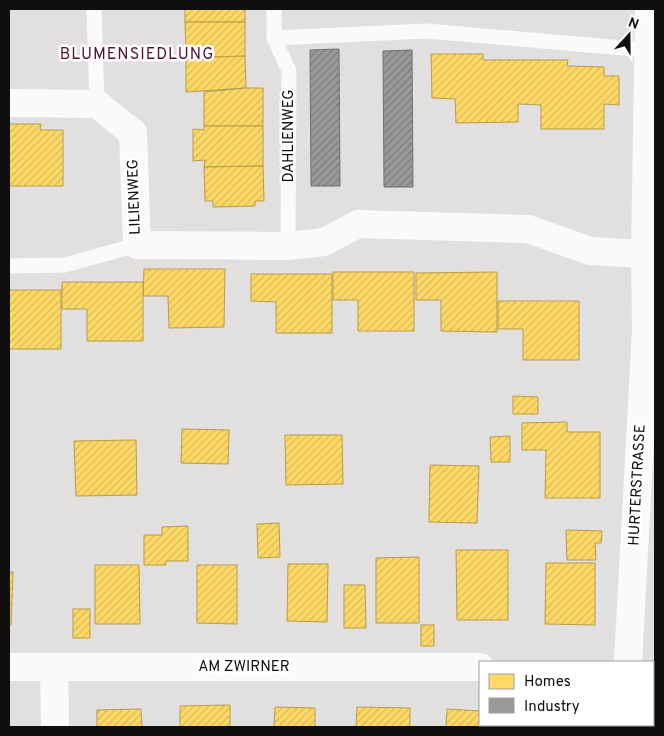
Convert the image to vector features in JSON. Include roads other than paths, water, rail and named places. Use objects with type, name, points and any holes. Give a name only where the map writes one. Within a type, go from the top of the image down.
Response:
[{"type":"street","name":"HURTERSTRASSE","points":[[628,661],[651,330],[645,254],[649,9]]},
{"type":"street","points":[[9,103],[97,104]]},
{"type":"street","name":"LILIENWEG","points":[[97,104],[133,133],[137,245],[288,246]]},
{"type":"street","points":[[288,246],[324,242],[358,224],[528,229],[590,251],[645,254]]},
{"type":"street","name":"AM ZWIRNER","points":[[9,667],[479,668]]},
{"type":"street","points":[[54,667],[55,727]]},
{"type":"lane","points":[[94,9],[97,104]]},
{"type":"lane","points":[[274,9],[274,38],[427,31],[647,50]]},
{"type":"lane","name":"DAHLIENWEG","points":[[274,38],[289,71],[288,246]]},
{"type":"lane","points":[[9,266],[65,265],[137,245]]},
{"type":"district","name":"BLUMENSIEDLUNG","points":[[137,55]]}]
